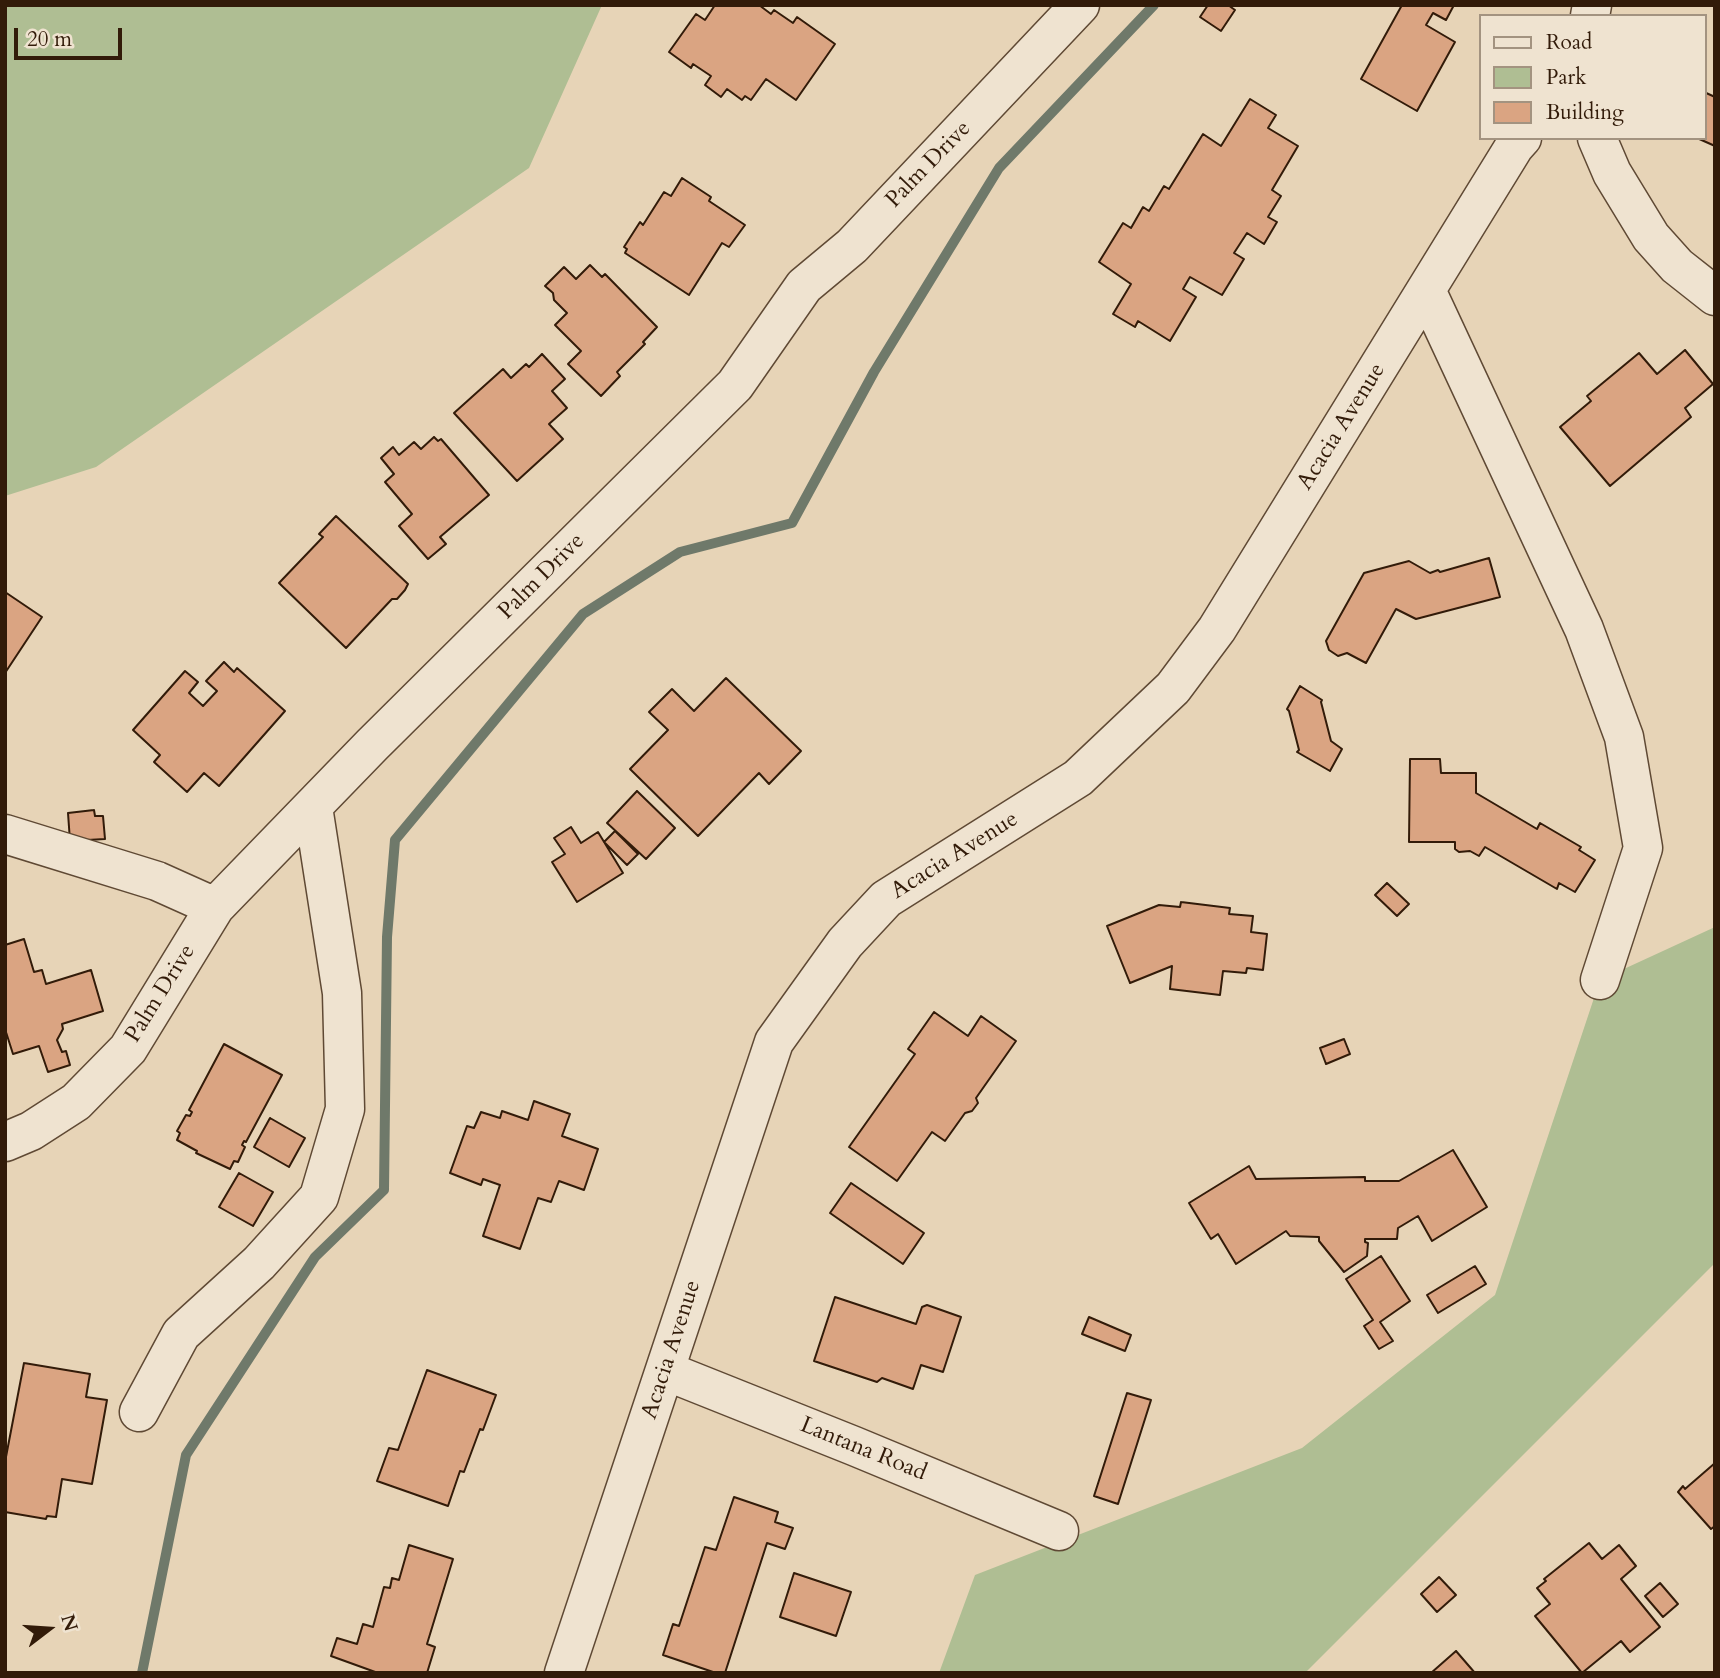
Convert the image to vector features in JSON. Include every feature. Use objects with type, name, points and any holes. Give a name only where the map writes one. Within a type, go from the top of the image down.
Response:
[{"type":"street","name":"Palm Drive","points":[[5,1142],[31,1131],[76,1102],[128,1049],[215,907],[735,385],[804,286],[852,246],[1080,5]]},
{"type":"street","name":"Acacia Avenue","points":[[564,1673],[774,1042],[845,943],[886,899],[1077,778],[1173,688],[1217,629],[1520,140]]},
{"type":"street","points":[[1598,140],[1612,173],[1651,237],[1677,266],[1715,296]]},
{"type":"street","points":[[1426,290],[1584,629],[1624,737],[1643,848],[1600,981]]},
{"type":"street","points":[[139,1412],[181,1334],[260,1263],[320,1197],[345,1109],[342,993],[313,807]]},
{"type":"street","points":[[5,834],[157,881],[215,907]]},
{"type":"street","name":"Lantana Road","points":[[666,1371],[1059,1531]]},
{"type":"green space","points":[[5,5],[602,5],[529,168],[96,467],[5,496]]},
{"type":"green space","points":[[1715,927],[1715,1263],[1305,1673],[939,1673],[975,1575],[1302,1448],[1495,1295],[1600,980]]},
{"type":"building","points":[[715,5],[759,5],[771,14],[774,10],[793,23],[797,17],[835,44],[796,100],[766,79],[751,100],[745,96],[742,100],[727,89],[721,97],[705,85],[711,76],[693,64],[691,68],[669,52],[696,14],[705,20]]},
{"type":"building","points":[[1208,5],[1228,5],[1235,10],[1221,31],[1200,17]]},
{"type":"building","points":[[1402,5],[1454,5],[1446,20],[1433,13],[1426,25],[1455,42],[1417,111],[1361,79]]},
{"type":"building","points":[[1706,93],[1715,97],[1715,146],[1702,140],[1706,140]]},
{"type":"building","points":[[1250,99],[1276,115],[1268,128],[1298,146],[1272,190],[1281,196],[1268,217],[1277,222],[1264,244],[1247,233],[1234,253],[1244,259],[1222,295],[1190,277],[1183,289],[1196,297],[1170,341],[1138,321],[1135,327],[1113,314],[1131,284],[1099,262],[1123,223],[1131,228],[1143,207],[1149,211],[1164,186],[1169,189],[1203,134],[1221,146]]},
{"type":"building","points":[[682,178],[711,197],[709,201],[745,225],[729,247],[722,243],[689,295],[625,253],[627,249],[624,247],[640,222],[643,225],[664,192],[671,196]]},
{"type":"building","points":[[590,265],[602,277],[605,274],[657,327],[643,342],[645,344],[617,372],[620,376],[601,396],[568,364],[581,351],[555,325],[567,313],[545,286],[564,267],[576,279]]},
{"type":"building","points":[[1685,350],[1713,384],[1685,408],[1691,417],[1610,486],[1560,427],[1591,401],[1587,396],[1639,353],[1657,374]]},
{"type":"building","points":[[542,354],[565,379],[552,391],[567,408],[549,424],[563,439],[517,481],[454,413],[503,369],[511,378],[526,364],[529,367]]},
{"type":"building","points":[[434,437],[438,441],[441,439],[489,495],[440,537],[446,544],[428,559],[399,526],[412,514],[385,482],[394,474],[381,458],[393,447],[399,455],[414,442],[421,449]]},
{"type":"building","points":[[336,516],[408,584],[397,599],[392,599],[346,648],[279,583],[323,537],[319,534]]},
{"type":"building","points":[[1489,558],[1500,597],[1416,619],[1396,609],[1366,663],[1347,653],[1338,656],[1329,650],[1326,641],[1364,573],[1409,561],[1430,573],[1438,570],[1440,572]]},
{"type":"building","points":[[5,592],[42,617],[5,673]]},
{"type":"building","points":[[224,662],[234,672],[237,668],[285,711],[219,786],[204,773],[187,792],[154,762],[160,755],[133,730],[185,671],[198,682],[189,693],[203,706],[217,691],[206,681]]},
{"type":"building","points":[[726,678],[801,751],[769,784],[759,773],[698,836],[630,769],[668,730],[649,712],[672,689],[694,711]]},
{"type":"building","points":[[1300,686],[1322,700],[1331,741],[1342,749],[1330,771],[1297,752],[1299,750],[1287,709]]},
{"type":"building","points":[[1410,759],[1440,759],[1441,773],[1476,773],[1476,793],[1537,829],[1540,823],[1581,847],[1579,850],[1595,860],[1575,892],[1559,883],[1557,889],[1485,847],[1479,856],[1470,851],[1459,852],[1455,849],[1455,842],[1409,842]]},
{"type":"building","points":[[637,791],[675,828],[646,859],[607,823]]},
{"type":"building","points":[[94,810],[95,816],[103,816],[105,839],[70,841],[68,813]]},
{"type":"building","points":[[571,827],[581,843],[598,832],[623,873],[577,902],[552,862],[565,854],[554,838]]},
{"type":"building","points":[[615,831],[638,854],[627,865],[604,842]]},
{"type":"building","points":[[1387,883],[1409,904],[1397,916],[1375,895]]},
{"type":"building","points":[[1181,902],[1230,908],[1229,914],[1253,916],[1251,932],[1267,934],[1263,970],[1247,968],[1246,973],[1223,971],[1220,995],[1170,989],[1172,966],[1130,983],[1107,926],[1159,905],[1180,907]]},
{"type":"building","points":[[24,939],[34,972],[42,970],[46,984],[91,970],[103,1011],[62,1024],[63,1029],[57,1040],[62,1052],[66,1051],[70,1065],[48,1072],[39,1046],[13,1054],[5,1029],[5,945]]},
{"type":"building","points":[[934,1012],[968,1036],[981,1016],[1016,1041],[976,1098],[978,1103],[972,1111],[965,1113],[945,1141],[932,1132],[897,1181],[849,1147],[915,1054],[908,1049]]},
{"type":"building","points":[[1344,1039],[1350,1054],[1326,1064],[1320,1048]]},
{"type":"building","points":[[224,1044],[282,1075],[246,1142],[244,1141],[242,1145],[245,1147],[238,1162],[234,1161],[230,1169],[196,1153],[197,1151],[177,1140],[180,1133],[177,1131],[186,1115],[190,1116],[192,1112],[189,1110]]},
{"type":"building","points":[[534,1101],[570,1114],[562,1136],[598,1149],[584,1190],[559,1181],[551,1202],[538,1198],[520,1249],[483,1236],[500,1185],[483,1179],[481,1185],[450,1173],[467,1126],[474,1128],[481,1112],[500,1118],[502,1111],[528,1120]]},
{"type":"building","points":[[270,1118],[305,1138],[289,1167],[254,1147]]},
{"type":"building","points":[[1453,1150],[1487,1207],[1432,1241],[1418,1216],[1398,1228],[1397,1239],[1365,1239],[1368,1243],[1367,1256],[1344,1272],[1319,1241],[1319,1237],[1290,1236],[1286,1231],[1236,1264],[1218,1234],[1211,1239],[1189,1203],[1249,1166],[1256,1179],[1365,1177],[1365,1181],[1399,1181]]},
{"type":"building","points":[[239,1173],[273,1192],[253,1226],[219,1207]]},
{"type":"building","points":[[851,1183],[924,1233],[903,1264],[830,1213]]},
{"type":"building","points":[[1381,1256],[1410,1301],[1380,1322],[1393,1341],[1379,1349],[1364,1326],[1373,1320],[1346,1279]]},
{"type":"building","points":[[1475,1266],[1486,1284],[1438,1313],[1427,1295]]},
{"type":"building","points":[[835,1297],[916,1324],[922,1307],[927,1305],[961,1317],[943,1372],[921,1365],[913,1389],[882,1378],[877,1382],[814,1361]]},
{"type":"building","points":[[1089,1317],[1131,1335],[1125,1351],[1082,1334]]},
{"type":"building","points":[[24,1363],[90,1374],[86,1397],[107,1400],[92,1484],[62,1479],[56,1517],[47,1516],[46,1519],[5,1512],[5,1462]]},
{"type":"building","points":[[427,1370],[496,1395],[464,1472],[460,1471],[448,1506],[377,1481],[389,1448],[398,1450]]},
{"type":"building","points":[[1127,1393],[1151,1400],[1118,1504],[1094,1496]]},
{"type":"building","points":[[1715,1463],[1715,1526],[1711,1529],[1678,1492]]},
{"type":"building","points":[[734,1497],[778,1512],[775,1522],[793,1528],[785,1549],[767,1543],[725,1673],[716,1673],[663,1655],[673,1624],[679,1626],[705,1547],[716,1550]]},
{"type":"building","points":[[1589,1543],[1602,1559],[1619,1545],[1636,1566],[1621,1579],[1660,1627],[1630,1652],[1621,1641],[1582,1673],[1535,1616],[1550,1604],[1537,1588],[1546,1581],[1544,1579]]},
{"type":"building","points":[[409,1545],[453,1559],[427,1644],[435,1647],[427,1673],[378,1673],[331,1656],[337,1638],[357,1644],[363,1624],[373,1627],[384,1587],[390,1588],[392,1578],[399,1580]]},
{"type":"building","points":[[794,1573],[851,1592],[836,1636],[780,1617]]},
{"type":"building","points":[[1439,1577],[1456,1595],[1437,1612],[1421,1594]]},
{"type":"building","points":[[1660,1583],[1678,1604],[1663,1617],[1645,1596]]},
{"type":"building","points":[[1456,1651],[1475,1673],[1431,1673]]},
{"type":"waterway","points":[[142,1673],[186,1455],[315,1257],[384,1190],[387,937],[395,840],[583,614],[680,552],[792,523],[874,372],[999,168],[1154,5]]}]
